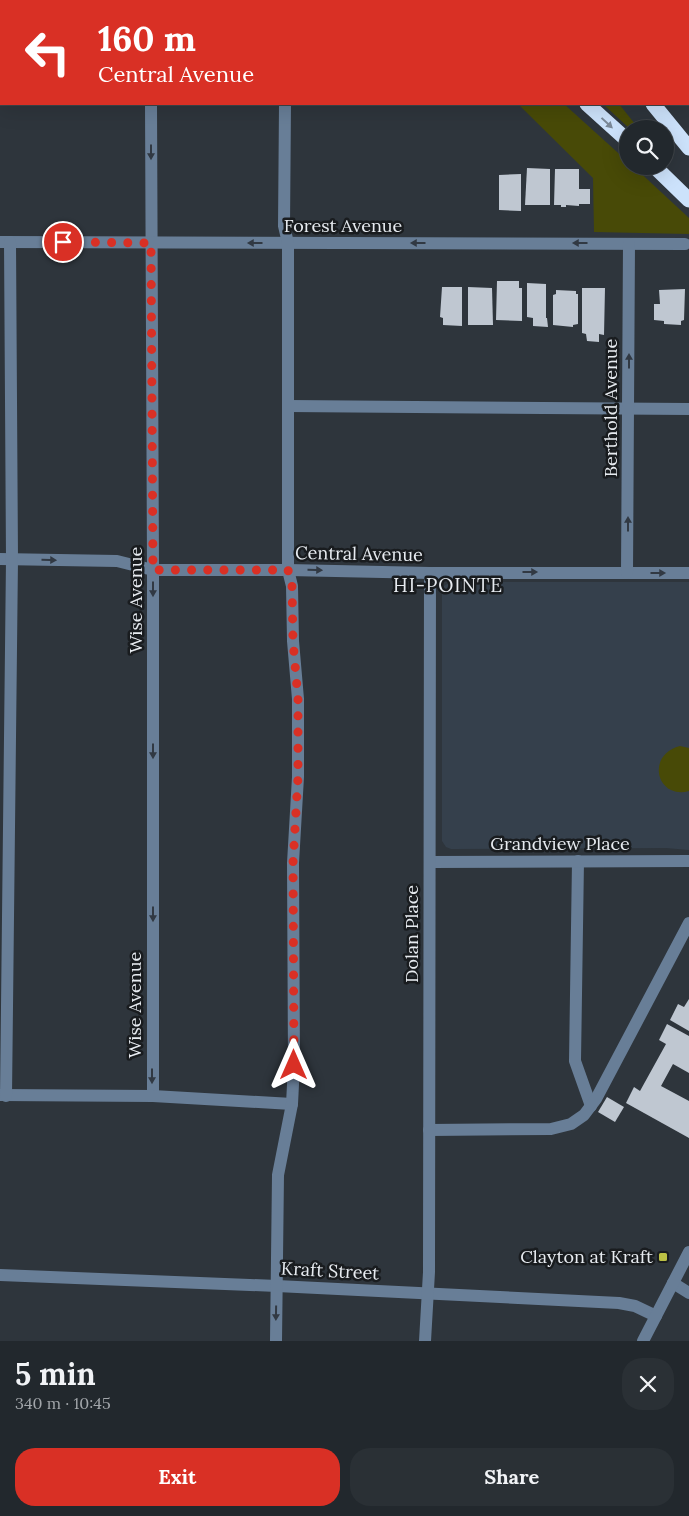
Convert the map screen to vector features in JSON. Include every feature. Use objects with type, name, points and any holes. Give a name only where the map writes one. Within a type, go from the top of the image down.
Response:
[{"type":"highway","points":[[588,105],[619,133]]},
{"type":"highway","points":[[654,105],[689,148]]},
{"type":"highway","points":[[663,175],[689,200]]},
{"type":"street","name":"Wise Avenue","points":[[151,105],[153,1096]]},
{"type":"street","points":[[276,1341],[278,1176],[292,1104],[294,1055],[293,863],[298,777],[298,699],[293,641],[292,586],[288,570],[288,243],[284,226],[285,105]]},
{"type":"street","name":"Forest Avenue","points":[[5,242],[685,244]]},
{"type":"street","points":[[5,242],[6,559],[3,1095],[153,1096],[292,1104]]},
{"type":"street","name":"Berthold Avenue","points":[[627,573],[629,244]]},
{"type":"street","points":[[288,406],[689,409]]},
{"type":"street","name":"Central Avenue","points":[[6,559],[117,561],[153,570],[689,573]]},
{"type":"street","name":"Dolan Place","points":[[424,1341],[428,1294],[430,573]]},
{"type":"street","points":[[578,861],[575,1061],[591,1106]]},
{"type":"street","name":"Grandview Place","points":[[430,862],[689,861]]},
{"type":"street","points":[[429,1130],[550,1129],[571,1124],[584,1115],[614,1067],[689,923]]},
{"type":"street","points":[[643,1341],[689,1252]]},
{"type":"street","name":"Kraft Street","points":[[0,1275],[277,1286],[620,1303],[635,1306],[656,1316]]},
{"type":"street","points":[[672,1283],[689,1294]]},
{"type":"shaded area","points":[[519,105],[565,105],[619,154],[619,175],[643,175],[689,218],[689,234],[594,232],[593,178]]},
{"type":"shaded area","points":[[604,105],[620,105],[632,120],[620,120]]},
{"type":"shaded area","points":[[689,582],[689,850],[666,848],[451,849],[446,847],[442,841],[442,594],[444,586],[449,583]]},
{"type":"shaded area","points":[[680,746],[689,748],[689,791],[678,792],[669,789],[663,783],[659,775],[659,767],[662,758],[669,751]]},
{"type":"building","points":[[527,168],[550,169],[550,205],[525,205]]},
{"type":"building","points":[[555,169],[579,169],[579,189],[590,189],[590,204],[579,204],[579,206],[566,205],[566,207],[554,205]]},
{"type":"building","points":[[521,174],[521,211],[499,210],[499,175]]},
{"type":"building","points":[[497,281],[519,281],[519,288],[522,288],[522,321],[496,320]]},
{"type":"building","points":[[527,283],[546,284],[546,318],[548,327],[533,326],[533,318],[527,317]]},
{"type":"building","points":[[442,287],[462,287],[462,326],[443,325],[443,318],[440,317]]},
{"type":"building","points":[[468,287],[492,288],[493,325],[468,325]]},
{"type":"building","points":[[582,288],[605,288],[604,335],[599,334],[599,342],[587,341],[586,334],[582,333]]},
{"type":"building","points":[[685,289],[684,320],[681,321],[681,325],[664,324],[664,321],[654,320],[654,304],[660,304],[659,290]]},
{"type":"building","points":[[556,290],[576,291],[576,294],[578,294],[578,324],[573,325],[573,327],[553,325],[553,295],[556,294]]},
{"type":"building","points":[[689,999],[689,1031],[670,1020],[678,1004],[684,1007]]},
{"type":"building","points":[[667,1024],[689,1036],[689,1073],[673,1064],[661,1086],[689,1101],[689,1138],[626,1103],[634,1087],[640,1091],[666,1044],[659,1040]]},
{"type":"building","points":[[607,1097],[624,1107],[615,1122],[598,1112]]},
{"type":"place","name":"Clayton at Kraft","points":[[663,1257]]},
{"type":"district","name":"HI-POINTE","points":[[448,585]]},
{"type":"route","points":[[63,242],[151,243],[153,570],[288,570],[292,586],[293,641],[298,699],[298,777],[293,863],[295,952],[294,1065]]}]
